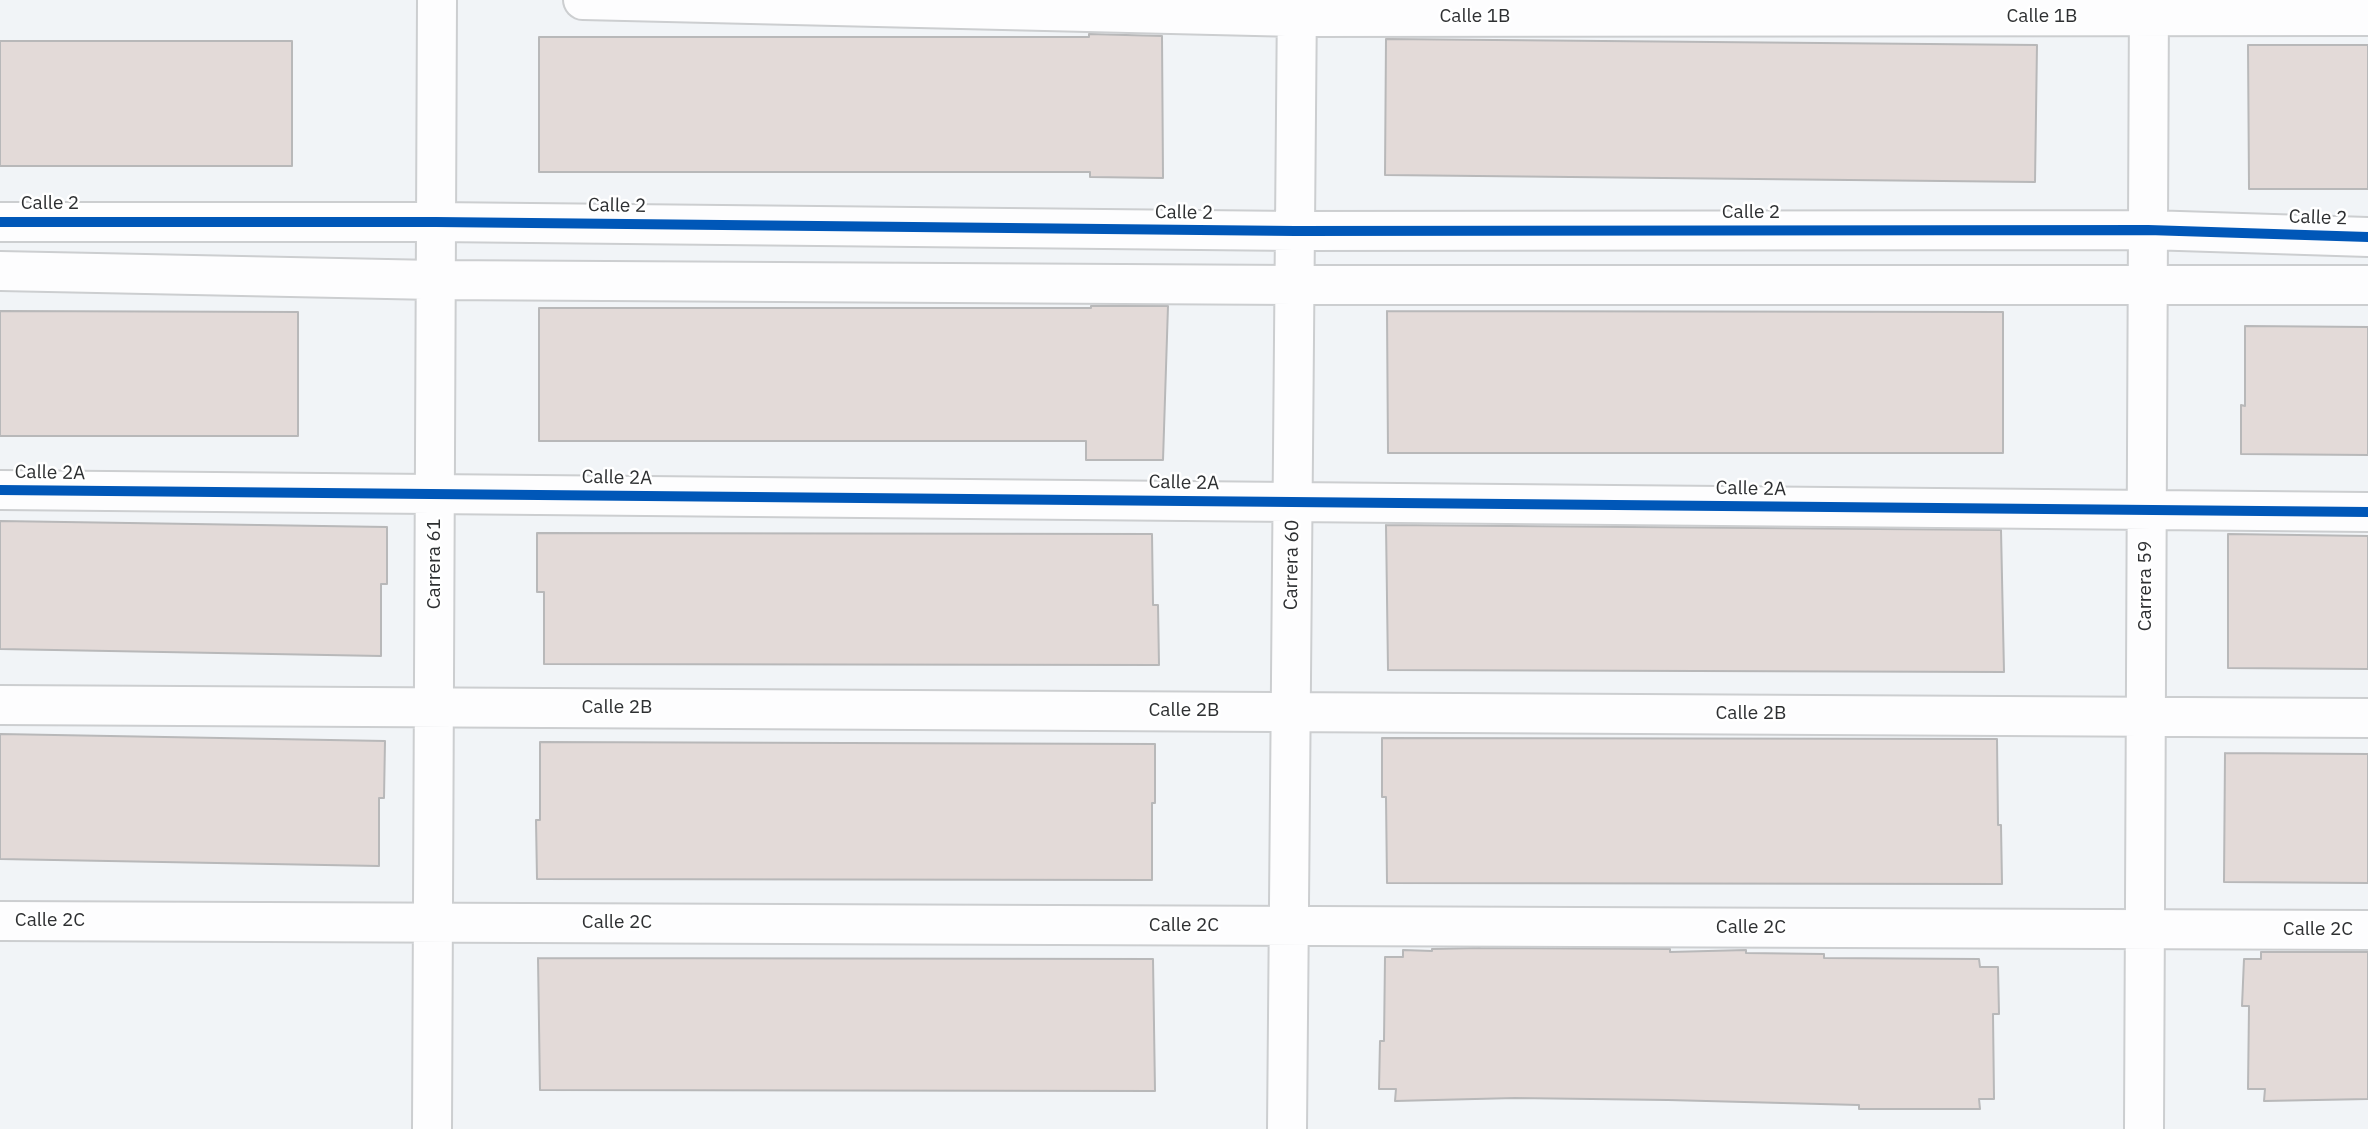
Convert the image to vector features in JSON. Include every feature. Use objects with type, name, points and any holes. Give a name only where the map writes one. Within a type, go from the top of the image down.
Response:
[{"type":"street","name":"Carrera 61","points":[[432,1129],[437,0]]},
{"type":"street","name":"Calle 1B","points":[[583,0],[1297,9],[2148,9],[2368,16]]},
{"type":"street","name":"Carrera 60","points":[[1287,1129],[1297,9]]},
{"type":"street","name":"Carrera 59","points":[[2144,1129],[2148,9]]},
{"type":"street","name":"Calle 2","points":[[0,222],[436,222],[1295,231],[2148,230],[2368,237]]},
{"type":"street","points":[[0,271],[435,280],[1294,285],[2368,285]]},
{"type":"street","name":"Calle 2A","points":[[0,490],[2368,512]]},
{"type":"street","name":"Calle 2B","points":[[0,705],[2368,718]]},
{"type":"street","name":"Calle 2C","points":[[0,921],[2368,930]]},
{"type":"building","points":[[1089,34],[1162,36],[1163,178],[1090,177],[1090,172],[539,172],[539,37],[1089,37]]},
{"type":"building","points":[[1386,39],[2037,45],[2035,182],[1385,175]]},
{"type":"building","points":[[0,41],[292,41],[292,166],[0,166]]},
{"type":"building","points":[[2248,45],[2368,45],[2368,189],[2249,189]]},
{"type":"building","points":[[1168,306],[1163,460],[1086,460],[1086,441],[539,441],[539,308]]},
{"type":"building","points":[[0,311],[298,312],[298,436],[0,436]]},
{"type":"building","points":[[1387,311],[2003,312],[2003,453],[1388,453]]},
{"type":"building","points":[[2245,326],[2368,327],[2368,455],[2241,454],[2241,405],[2245,406]]},
{"type":"building","points":[[0,521],[387,527],[387,584],[381,584],[381,656],[0,649]]},
{"type":"building","points":[[1386,525],[2001,530],[2004,672],[1388,670]]},
{"type":"building","points":[[537,533],[1152,534],[1153,605],[1158,605],[1159,665],[544,664],[544,592],[537,592]]},
{"type":"building","points":[[2228,534],[2368,536],[2368,669],[2228,668]]},
{"type":"building","points":[[0,734],[385,741],[384,798],[379,798],[379,866],[0,859]]},
{"type":"building","points":[[1382,738],[1997,739],[2002,884],[1387,883]]},
{"type":"building","points":[[540,742],[1155,744],[1152,880],[537,879],[536,820],[540,820]]},
{"type":"building","points":[[2225,753],[2368,754],[2368,883],[2224,882]]},
{"type":"building","points":[[1670,949],[1670,952],[1746,950],[1746,953],[1824,954],[1824,958],[1979,959],[1980,967],[1998,967],[1999,1014],[1993,1014],[1994,1099],[1979,1099],[1980,1109],[1859,1109],[1859,1105],[1668,1100],[1515,1098],[1395,1101],[1396,1089],[1379,1089],[1380,1041],[1384,1041],[1385,957],[1403,957],[1403,950]]},
{"type":"building","points":[[2261,952],[2368,952],[2368,1099],[2264,1101],[2265,1089],[2248,1089],[2249,1006],[2242,1006],[2244,959],[2261,959]]},
{"type":"building","points":[[538,958],[1153,959],[1155,1091],[540,1090]]},
{"type":"cycle path","points":[[0,222],[436,222],[1295,231],[2148,230],[2368,237]]},
{"type":"cycle path","points":[[0,490],[2368,512]]}]
